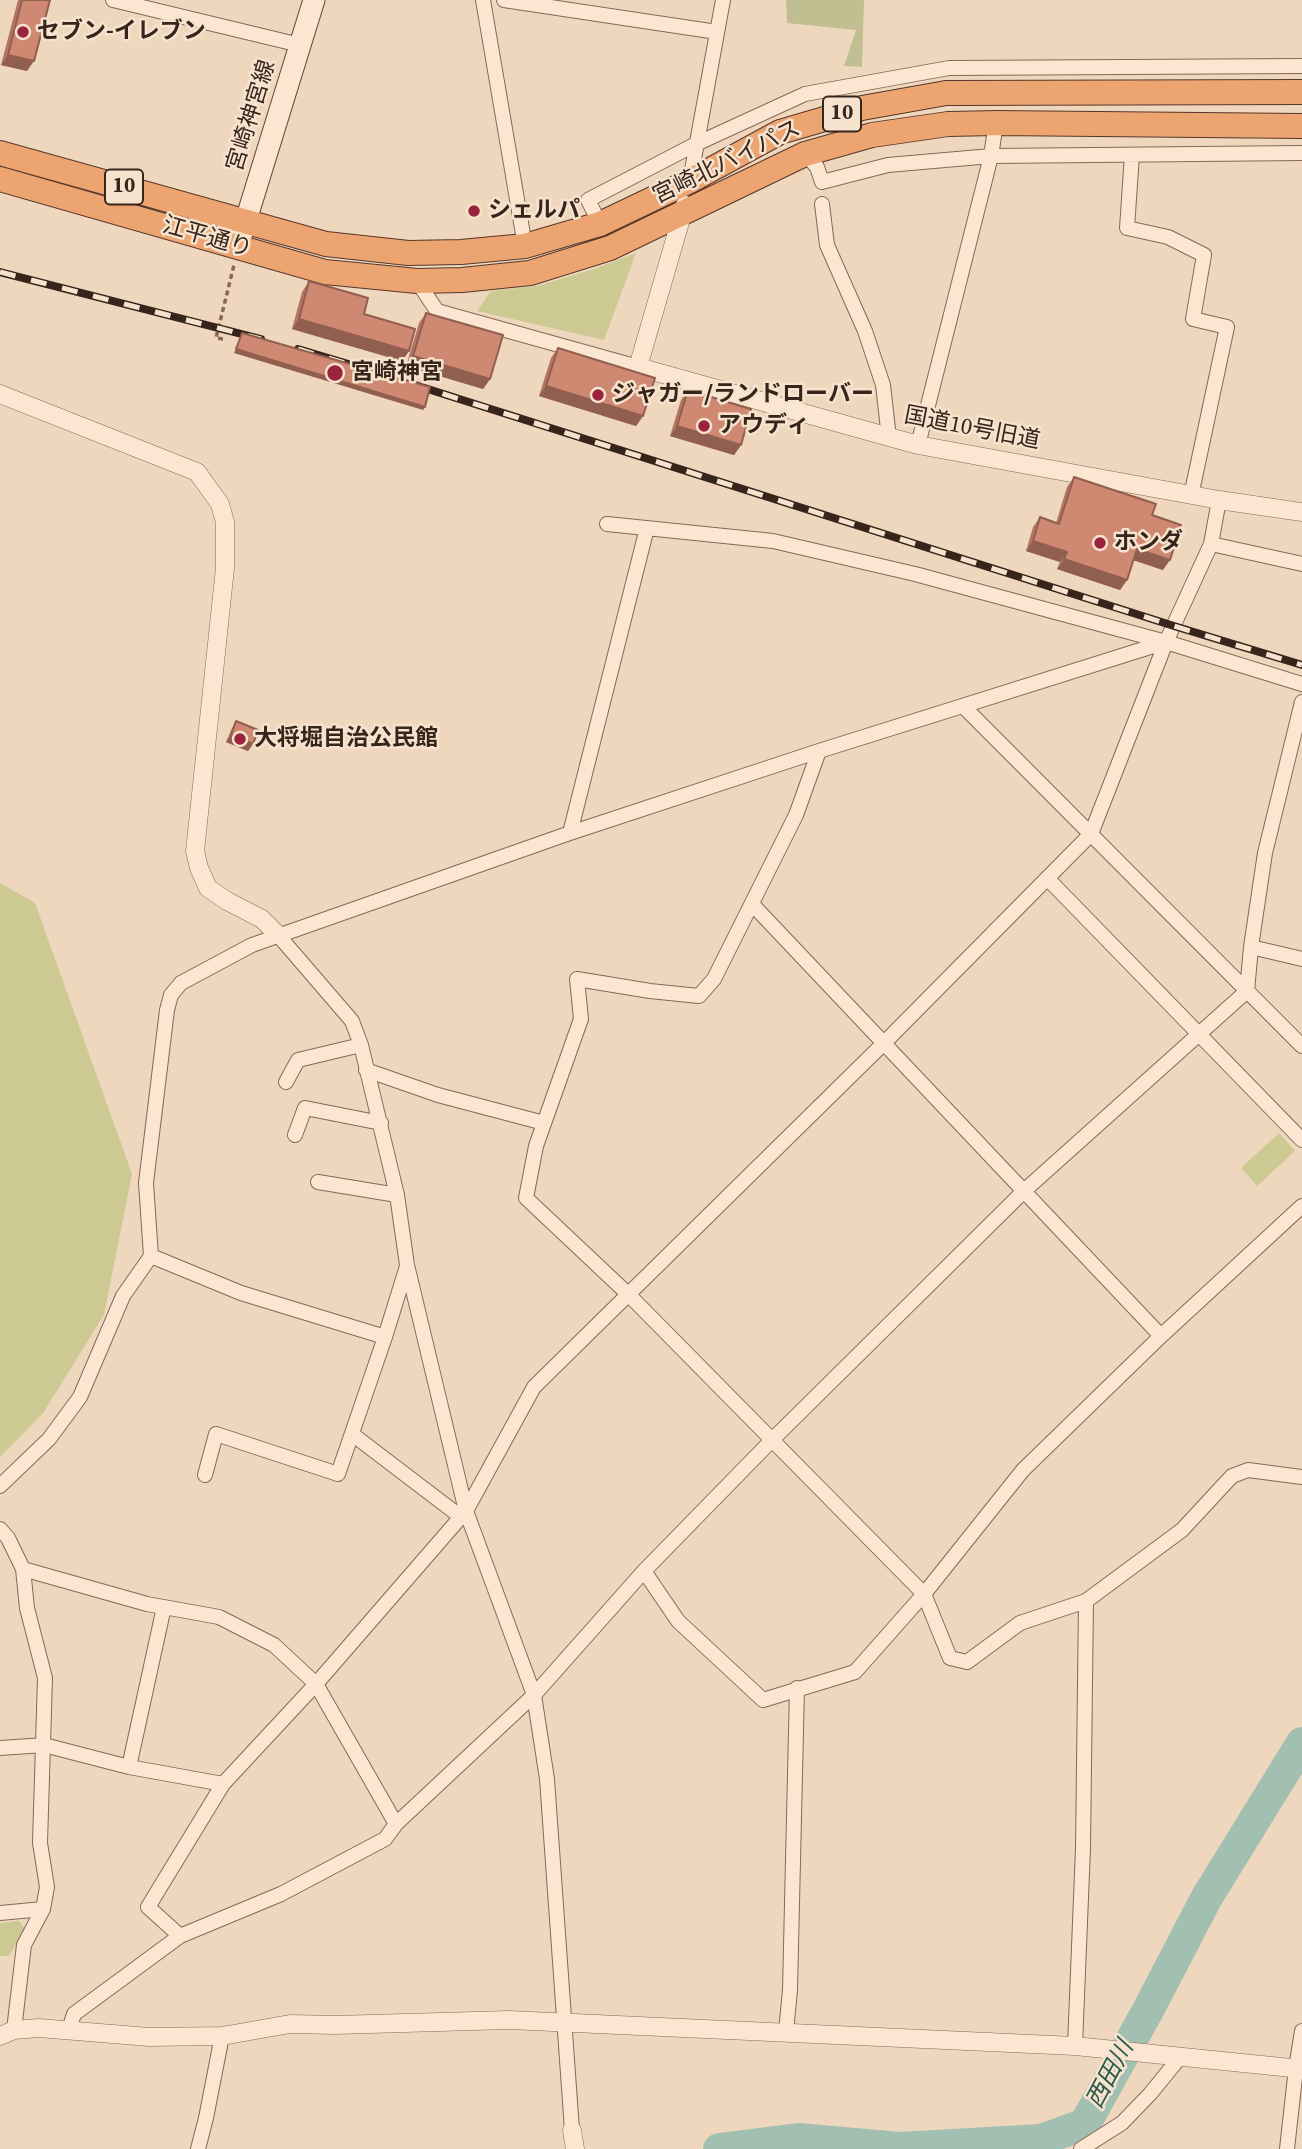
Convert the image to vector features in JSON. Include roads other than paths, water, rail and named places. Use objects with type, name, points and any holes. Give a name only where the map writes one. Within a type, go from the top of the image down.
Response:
[{"type":"highway","name":"宮崎北バイパス","points":[[408,253],[461,252],[525,246],[600,224],[690,181],[780,132],[862,107],[946,93],[1302,92]]},
{"type":"highway","name":"宮崎北バイパス","points":[[417,281],[462,280],[530,273],[610,248],[805,154],[872,135],[948,124],[996,122],[1302,126]]},
{"type":"highway","name":"江平通り","points":[[0,153],[327,244],[408,253]]},
{"type":"highway","name":"江平通り","points":[[0,179],[325,272],[417,281]]},
{"type":"main road","name":"宮崎神宮線","points":[[239,246],[314,0]]},
{"type":"street","points":[[113,0],[300,45]]},
{"type":"street","points":[[483,0],[525,246]]},
{"type":"street","points":[[504,0],[717,32]]},
{"type":"street","points":[[417,281],[437,311],[638,367],[683,215],[723,0]]},
{"type":"street","points":[[600,224],[588,200],[805,94],[949,68],[1302,66]]},
{"type":"street","points":[[918,445],[991,156],[996,122]]},
{"type":"street","points":[[805,154],[817,167],[822,182],[888,166],[991,156],[1302,153]]},
{"type":"street","points":[[1132,155],[1127,228],[1168,237],[1203,255],[1193,319],[1227,327],[1191,496]]},
{"type":"street","points":[[822,204],[827,245],[865,331],[883,385],[889,438]]},
{"type":"street","name":"国道10号旧道","points":[[638,367],[918,445],[1191,496],[1302,512]]},
{"type":"street","points":[[0,394],[197,472],[220,503],[225,522],[225,568],[195,851],[208,888],[262,919],[278,935],[352,1021],[360,1045],[397,1195],[407,1265],[463,1514],[534,1695],[547,1779],[575,2149]]},
{"type":"street","points":[[180,1936],[148,1907],[223,1784],[316,1684],[463,1514],[534,1387],[883,1044],[1091,834],[1166,642],[1211,544],[1219,500]]},
{"type":"street","points":[[607,524],[773,541],[915,574],[1166,642],[1302,684]]},
{"type":"street","points":[[570,834],[647,528]]},
{"type":"street","points":[[1211,544],[1302,564]]},
{"type":"street","points":[[0,1486],[49,1439],[80,1397],[123,1296],[151,1256],[146,1183],[167,1010],[171,995],[181,983],[216,962],[278,935],[819,751],[1166,642]]},
{"type":"street","points":[[69,2030],[74,2014],[180,1936],[281,1895],[385,1839],[396,1824],[534,1695],[644,1571],[772,1440],[1025,1190],[1247,991],[1265,853],[1302,702]]},
{"type":"street","points":[[964,707],[1302,1046]]},
{"type":"street","points":[[819,751],[796,815],[714,979],[699,996],[578,979],[581,1019],[536,1146],[526,1198],[629,1295],[924,1594],[950,1658],[967,1662],[1020,1623],[1086,1601],[1182,1531],[1232,1476],[1248,1470],[1302,1476]]},
{"type":"street","points":[[1047,878],[1302,1140]]},
{"type":"street","points":[[752,904],[1161,1336]]},
{"type":"street","points":[[1251,947],[1302,959]]},
{"type":"street","points":[[286,1082],[298,1060],[360,1045]]},
{"type":"street","points":[[366,1070],[438,1095],[544,1123]]},
{"type":"street","points":[[295,1135],[305,1108],[381,1123]]},
{"type":"street","points":[[318,1182],[397,1195]]},
{"type":"street","points":[[644,1571],[678,1621],[763,1700],[855,1672],[924,1594],[1023,1470],[1161,1336],[1302,1206]]},
{"type":"street","points":[[151,1256],[241,1293],[385,1337]]},
{"type":"street","points":[[205,1475],[216,1434],[338,1474],[407,1265]]},
{"type":"street","points":[[352,1434],[463,1514]]},
{"type":"street","points":[[0,1529],[8,1538],[23,1569],[27,1608],[45,1678],[40,1843],[47,1887],[43,1909],[24,1945],[7,2033],[69,2030],[149,2037],[222,2036],[290,2024],[455,2020],[565,2022],[1075,2046],[1299,2068]]},
{"type":"street","points":[[23,1569],[164,1607],[219,1617],[274,1645],[316,1684],[396,1824]]},
{"type":"street","points":[[1075,2046],[1083,1848],[1086,1601]]},
{"type":"street","points":[[130,1767],[164,1607]]},
{"type":"street","points":[[786,2032],[790,1990],[797,1688]]},
{"type":"street","points":[[0,1748],[44,1745],[130,1767],[223,1784]]},
{"type":"street","points":[[0,1913],[43,1909]]},
{"type":"street","points":[[1287,2149],[1302,2031]]},
{"type":"street","points":[[198,2149],[222,2036]]},
{"type":"street","points":[[1081,2149],[1122,2123],[1150,2094],[1174,2056]]},
{"type":"waterway","name":"西田川","points":[[719,2149],[798,2139],[900,2148],[1041,2140],[1085,2124],[1207,1897],[1302,1743]]},
{"type":"railway","points":[[0,272],[261,339]]},
{"type":"railway","points":[[298,349],[365,369]]},
{"type":"railway","points":[[412,384],[1302,665]]},
{"type":"place","name":"セブン-イレブン","points":[[23,32]]},
{"type":"place","name":"シェルパ","points":[[474,211]]},
{"type":"place","name":"宮崎神宮","points":[[335,373]]},
{"type":"place","name":"ジャガー/ランドローバー","points":[[598,395]]},
{"type":"place","name":"アウディ","points":[[704,426]]},
{"type":"place","name":"ホンダ","points":[[1100,543]]},
{"type":"place","name":"大将堀自治公民館","points":[[240,739]]}]
